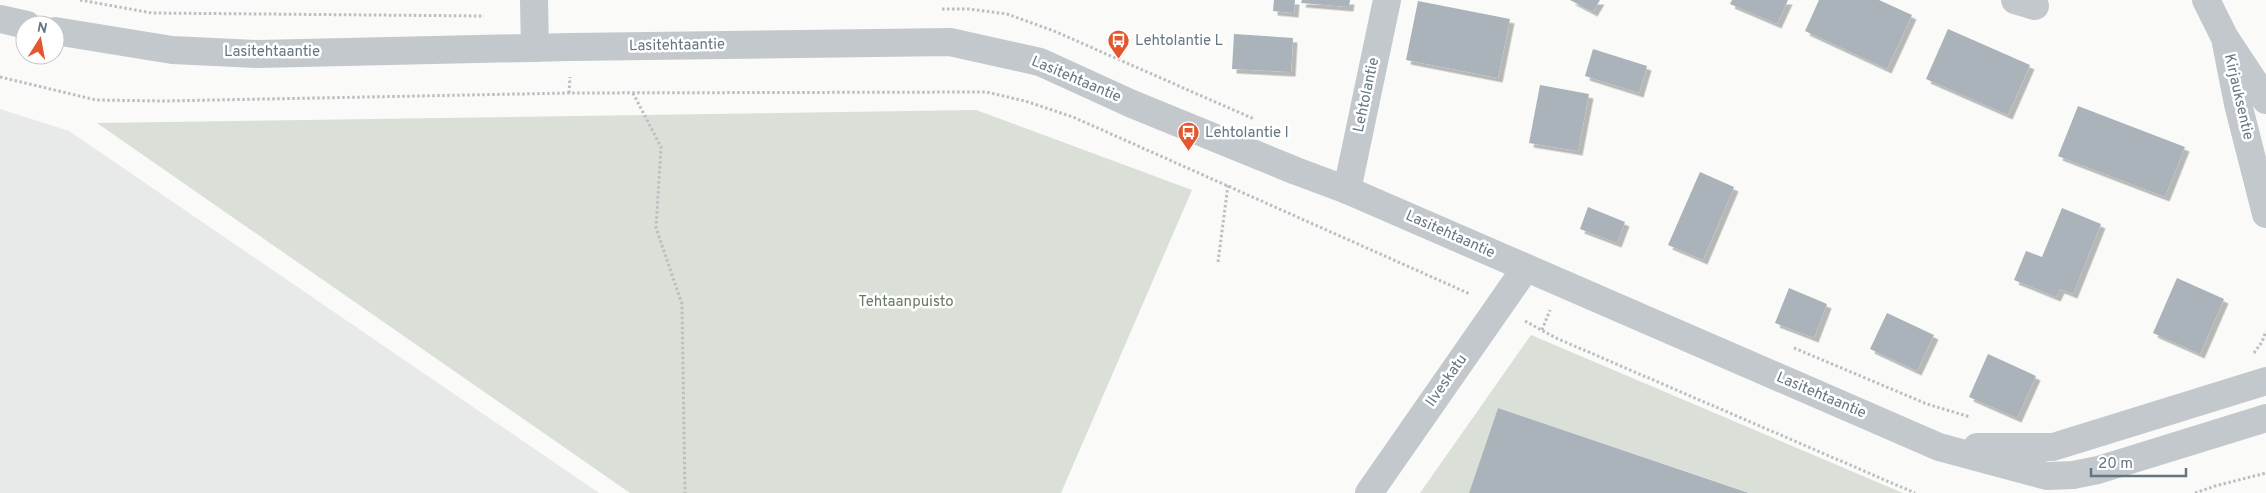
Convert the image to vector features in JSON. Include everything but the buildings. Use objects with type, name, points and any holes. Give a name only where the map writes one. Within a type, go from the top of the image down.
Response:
[{"type":"street","points":[[534,0],[535,48]]},
{"type":"street","name":"Lehtolantie","points":[[1347,190],[1387,0]]},
{"type":"street","name":"Kirjauksentie","points":[[2206,0],[2225,38],[2266,100]]},
{"type":"street","points":[[0,20],[15,23]]},
{"type":"street","name":"Lasitehtaantie","points":[[65,33],[172,50],[258,54],[950,42],[1040,62],[1151,111],[1347,190],[1939,448],[2048,476],[2073,475],[2098,470],[2266,418]]},
{"type":"street","name":"Kirjauksentie","points":[[2225,38],[2238,104],[2266,214]]},
{"type":"street","name":"Ilveskatu","points":[[1369,493],[1525,269]]},
{"type":"street","name":"Lasitehtaantie","points":[[1939,448],[2053,447],[2266,381]]},
{"type":"path","points":[[0,77],[96,100],[165,101],[633,92],[986,92],[1025,101],[1073,117],[1499,307],[1556,338],[1915,493]]},
{"type":"path","points":[[633,92],[661,147],[656,228],[682,304],[685,493]]},
{"type":"path","points":[[1218,262],[1228,185]]},
{"type":"path","points":[[2195,493],[2215,486],[2266,474]]},
{"type":"shaded area","points":[[0,109],[69,131],[599,493],[0,493]]},
{"type":"green space","name":"Tehtaanpuisto","points":[[976,110],[1192,190],[1061,493],[630,493],[97,123]]},
{"type":"green space","points":[[1531,335],[1903,493],[1750,493],[1498,408],[1469,493],[1420,493]]},
{"type":"place","name":"Lehtolantie L","points":[[1119,60]]},
{"type":"place","name":"Lehtolantie I","points":[[1189,152]]}]
